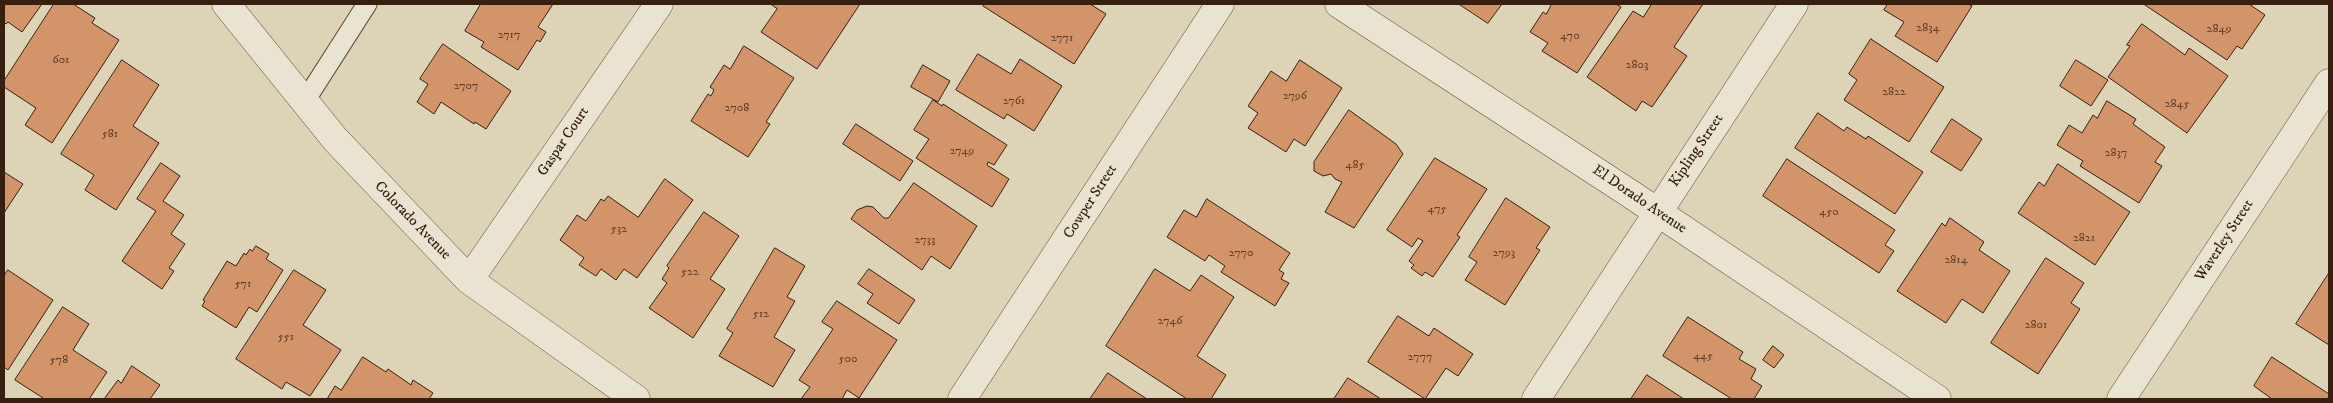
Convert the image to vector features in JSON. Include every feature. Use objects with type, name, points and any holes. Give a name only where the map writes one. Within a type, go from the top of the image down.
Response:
[{"type":"street","name":"Colorado Avenue","points":[[226,4],[335,139],[469,280],[636,399]]},
{"type":"street","name":"Gaspar Court","points":[[469,280],[659,4]]},
{"type":"street","name":"Cowper Street","points":[[962,399],[1220,4]]},
{"type":"street","name":"El Dorado Avenue","points":[[1339,4],[1938,399]]},
{"type":"street","name":"Kipling Street","points":[[1536,399],[1636,249],[1657,212],[1794,4]]},
{"type":"street","name":"Waverley Street","points":[[2121,399],[2329,83]]},
{"type":"lane","points":[[306,101],[367,4]]},
{"type":"building","points":[[4,4],[42,4],[22,32],[8,22],[4,23]]},
{"type":"building","points":[[54,4],[73,4],[95,18],[92,23],[119,40],[52,143],[25,125],[36,108],[4,87],[4,81]]},
{"type":"building","points":[[481,4],[553,4],[538,27],[546,32],[540,42],[537,40],[518,70],[481,47],[484,42],[465,31]]},
{"type":"building","points":[[771,4],[860,4],[817,69],[761,32],[777,9]]},
{"type":"building","points":[[984,4],[1090,4],[1106,14],[1074,64],[983,6]]},
{"type":"building","points":[[1459,4],[1502,4],[1488,23]]},
{"type":"building","points":[[1552,4],[1616,4],[1621,7],[1577,73],[1542,51],[1548,43],[1530,32],[1543,12],[1546,14]]},
{"type":"building","points":[[1652,4],[1703,4],[1674,47],[1687,56],[1652,107],[1642,101],[1636,111],[1587,77],[1633,11],[1643,17]]},
{"type":"building","points":[[1888,4],[1968,4],[1972,6],[1937,62],[1895,36],[1904,22],[1884,10]]},
{"type":"building","points":[[2146,4],[2249,4],[2265,15],[2242,49],[2237,46],[2227,60]]},
{"type":"building","points":[[2142,24],[2185,55],[2189,48],[2228,76],[2187,133],[2108,77],[2130,46],[2127,45]]},
{"type":"building","points":[[1871,39],[1944,87],[1909,142],[1844,100],[1857,80],[1849,74]]},
{"type":"building","points":[[443,44],[511,91],[486,129],[475,122],[474,124],[441,102],[434,114],[417,102],[428,84],[420,79]]},
{"type":"building","points":[[744,46],[794,78],[766,122],[770,124],[748,157],[691,121],[708,94],[711,96],[714,90],[710,87],[724,65],[730,69]]},
{"type":"building","points":[[978,54],[1011,74],[1020,59],[1062,86],[1034,131],[1007,114],[1004,119],[956,90]]},
{"type":"building","points":[[122,60],[159,85],[133,126],[159,143],[116,210],[85,190],[94,175],[61,154]]},
{"type":"building","points":[[1300,60],[1342,88],[1305,146],[1294,139],[1286,152],[1248,128],[1258,113],[1248,106],[1271,71],[1286,81]]},
{"type":"building","points":[[2076,60],[2108,80],[2091,106],[2060,86]]},
{"type":"building","points":[[923,65],[950,81],[938,102],[911,87]]},
{"type":"building","points":[[933,100],[942,106],[943,104],[1007,145],[994,165],[988,162],[987,165],[1009,179],[992,207],[916,158],[929,139],[914,130]]},
{"type":"building","points":[[2107,101],[2136,119],[2133,124],[2165,147],[2155,162],[2162,166],[2139,203],[2080,166],[2083,161],[2057,145],[2069,125],[2082,133],[2093,115],[2097,118]]},
{"type":"building","points":[[1349,110],[1396,144],[1403,154],[1354,228],[1325,212],[1342,182],[1335,179],[1331,174],[1323,176],[1314,171],[1314,162]]},
{"type":"building","points":[[1818,113],[1844,131],[1847,127],[1866,139],[1868,136],[1923,172],[1895,214],[1795,148]]},
{"type":"building","points":[[1952,119],[1982,139],[1961,171],[1931,152]]},
{"type":"building","points":[[856,124],[913,161],[900,181],[843,144]]},
{"type":"building","points":[[1435,158],[1487,189],[1457,235],[1460,237],[1433,277],[1425,272],[1422,276],[1411,268],[1414,265],[1409,261],[1423,241],[1418,238],[1412,247],[1387,230]]},
{"type":"building","points":[[1787,159],[1895,230],[1885,245],[1894,251],[1879,273],[1763,196]]},
{"type":"building","points":[[161,163],[180,176],[163,201],[184,215],[171,234],[185,244],[169,268],[174,271],[162,289],[122,261],[156,211],[137,199]]},
{"type":"building","points":[[2058,164],[2130,212],[2095,265],[2018,213],[2039,182],[2044,186]]},
{"type":"building","points":[[4,172],[23,184],[4,213]]},
{"type":"building","points":[[665,179],[693,200],[637,278],[624,269],[616,280],[601,269],[596,276],[579,265],[584,258],[560,240],[577,215],[586,221],[601,199],[604,201],[608,196],[638,217]]},
{"type":"building","points":[[914,183],[977,226],[950,269],[931,256],[922,270],[851,219],[857,210],[867,206],[873,207],[884,218],[888,218]]},
{"type":"building","points":[[1506,198],[1550,227],[1536,248],[1540,250],[1505,305],[1465,280],[1477,262],[1469,257]]},
{"type":"building","points":[[1207,199],[1290,253],[1279,270],[1284,273],[1281,279],[1289,283],[1275,306],[1221,272],[1225,266],[1209,255],[1205,261],[1167,237],[1184,210],[1196,217]]},
{"type":"building","points":[[704,212],[739,236],[710,279],[725,289],[693,338],[649,308],[667,283],[662,279],[669,268],[667,266]]},
{"type":"building","points":[[1950,218],[1984,242],[1979,250],[2010,271],[1983,313],[1962,299],[1946,323],[1897,291],[1942,223],[1945,226]]},
{"type":"building","points":[[256,246],[269,254],[266,259],[283,270],[257,312],[249,307],[236,328],[202,306],[205,301],[203,300],[227,261],[236,266],[244,253],[246,255],[250,249],[252,251]]},
{"type":"building","points":[[775,248],[805,266],[787,297],[795,301],[774,337],[795,350],[773,387],[719,356],[733,333],[727,329]]},
{"type":"building","points":[[2046,258],[2084,283],[2071,303],[2080,309],[2038,374],[1991,343]]},
{"type":"building","points":[[869,269],[915,300],[899,324],[867,303],[873,294],[858,284]]},
{"type":"building","points":[[1155,269],[1190,291],[1201,275],[1234,297],[1197,356],[1226,375],[1211,399],[1187,399],[1106,346]]},
{"type":"building","points":[[8,270],[53,300],[8,370],[4,367],[4,276]]},
{"type":"building","points":[[294,270],[326,290],[303,325],[341,350],[310,396],[286,382],[282,389],[236,359]]},
{"type":"building","points":[[2329,273],[2329,345],[2296,324]]},
{"type":"building","points":[[837,301],[897,340],[859,398],[847,390],[842,399],[801,399],[810,387],[799,380],[833,329],[822,322]]},
{"type":"building","points":[[63,307],[89,324],[73,350],[107,372],[89,399],[42,399],[15,380]]},
{"type":"building","points":[[1398,316],[1429,336],[1434,328],[1473,354],[1458,376],[1446,368],[1425,399],[1368,362]]},
{"type":"building","points":[[1688,317],[1743,352],[1739,359],[1756,369],[1751,379],[1762,386],[1754,399],[1732,399],[1663,356]]},
{"type":"building","points":[[1773,346],[1784,355],[1774,368],[1763,360]]},
{"type":"building","points":[[363,357],[386,372],[388,369],[411,385],[413,380],[433,393],[429,399],[327,399],[335,386],[341,390]]},
{"type":"building","points":[[2272,357],[2329,394],[2328,399],[2272,399],[2254,386]]},
{"type":"building","points":[[132,366],[160,385],[150,399],[104,399],[118,380],[121,383]]},
{"type":"building","points":[[1108,373],[1130,388],[1147,399],[1090,399]]},
{"type":"building","points":[[1647,375],[1684,399],[1631,399]]},
{"type":"building","points":[[1348,378],[1381,399],[1334,399]]}]
